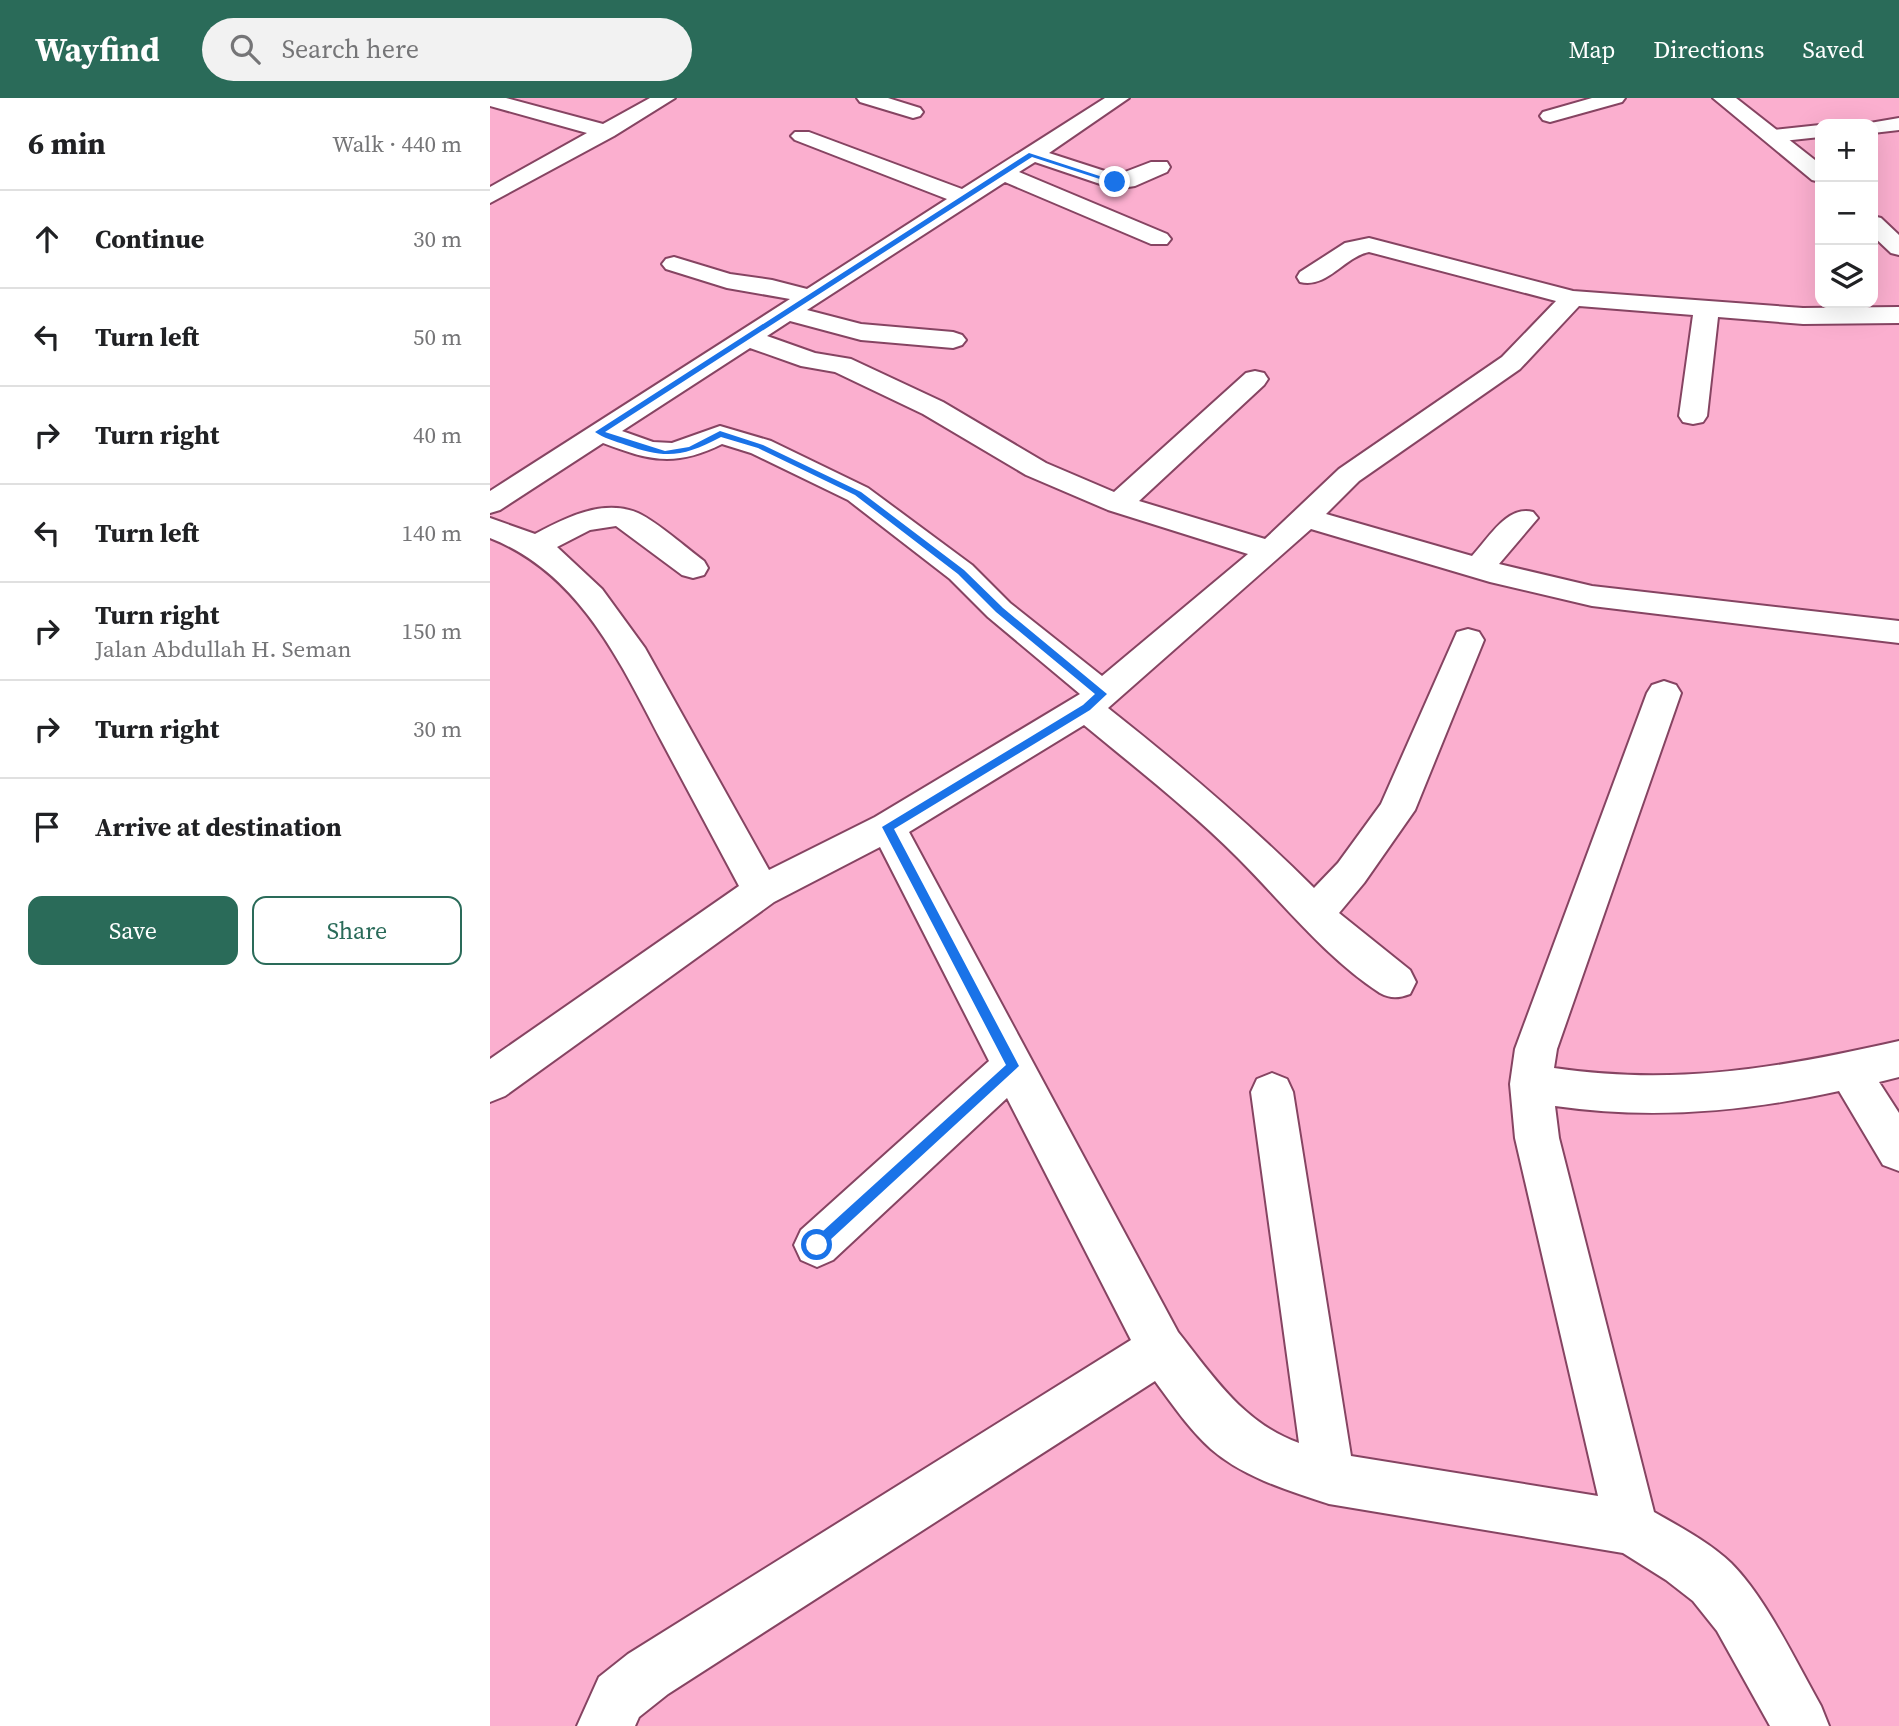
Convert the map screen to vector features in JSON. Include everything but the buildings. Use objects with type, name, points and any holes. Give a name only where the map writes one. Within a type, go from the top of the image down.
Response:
[{"type":"street","points":[[490,196],[665,98]]},
{"type":"street","points":[[867,98],[913,112]]},
{"type":"street","points":[[490,505],[1119,98]]},
{"type":"street","points":[[1550,116],[1615,98]]},
{"type":"street","points":[[1723,98],[1815,171]]},
{"type":"street","points":[[490,100],[598,137],[621,150]]},
{"type":"street","points":[[1878,126],[1899,124]]},
{"type":"street","points":[[1774,136],[1815,132]]},
{"type":"street","points":[[802,136],[964,198]]},
{"type":"street","points":[[1032,155],[1115,182],[1127,181],[1159,167]]},
{"type":"street","points":[[1003,173],[1159,239]]},
{"type":"street","points":[[1878,228],[1899,248]]},
{"type":"street","points":[[1309,277],[1353,248],[1369,245],[1573,298],[1803,316],[1899,315]]},
{"type":"street","points":[[674,264],[727,281],[772,287],[811,297]]},
{"type":"street","points":[[490,1083],[761,891],[888,827],[1094,701],[1271,550],[1349,475],[1501,372],[1573,298]]},
{"type":"street","points":[[1693,416],[1706,310]]},
{"type":"street","points":[[787,313],[861,332],[953,340]]},
{"type":"street","points":[[747,338],[810,360],[842,365],[933,408],[1036,469],[1118,504],[1223,538],[1271,550]]},
{"type":"street","points":[[1118,504],[1255,379]]},
{"type":"street","points":[[599,432],[654,452],[665,453],[692,449],[720,434],[761,447],[858,494],[961,572],[1191,794],[1249,846],[1337,936],[1396,982]]},
{"type":"street","points":[[534,546],[593,519],[618,516],[628,520],[693,568]]},
{"type":"street","points":[[1307,518],[1479,568],[1592,596],[1899,632]]},
{"type":"street","points":[[1479,568],[1523,518]]},
{"type":"street","points":[[490,527],[547,554],[591,596],[633,656],[761,891]]},
{"type":"street","points":[[1315,913],[1351,873],[1398,810],[1468,640]]},
{"type":"street","points":[[1632,1528],[1536,1138],[1531,1084],[1536,1049],[1664,692]]},
{"type":"street","points":[[888,827],[1161,1349],[1220,1423],[1260,1451],[1295,1468],[1329,1478],[1632,1528],[1685,1561],[1712,1582],[1736,1612],[1801,1726]]},
{"type":"street","points":[[1531,1084],[1632,1096],[1726,1091],[1849,1071],[1899,1059]]},
{"type":"street","points":[[817,1245],[1013,1066]]},
{"type":"street","points":[[1849,1071],[1899,1151]]},
{"type":"street","points":[[1272,1092],[1329,1478]]},
{"type":"street","points":[[605,1726],[618,1697],[648,1674],[1161,1349]]},
{"type":"route","points":[[817,1245],[1013,1066],[888,827],[1086,708],[1102,694],[999,610],[961,572],[858,494],[761,447],[720,434],[692,449],[665,453],[654,452],[599,432],[1032,155],[1115,182]]}]
